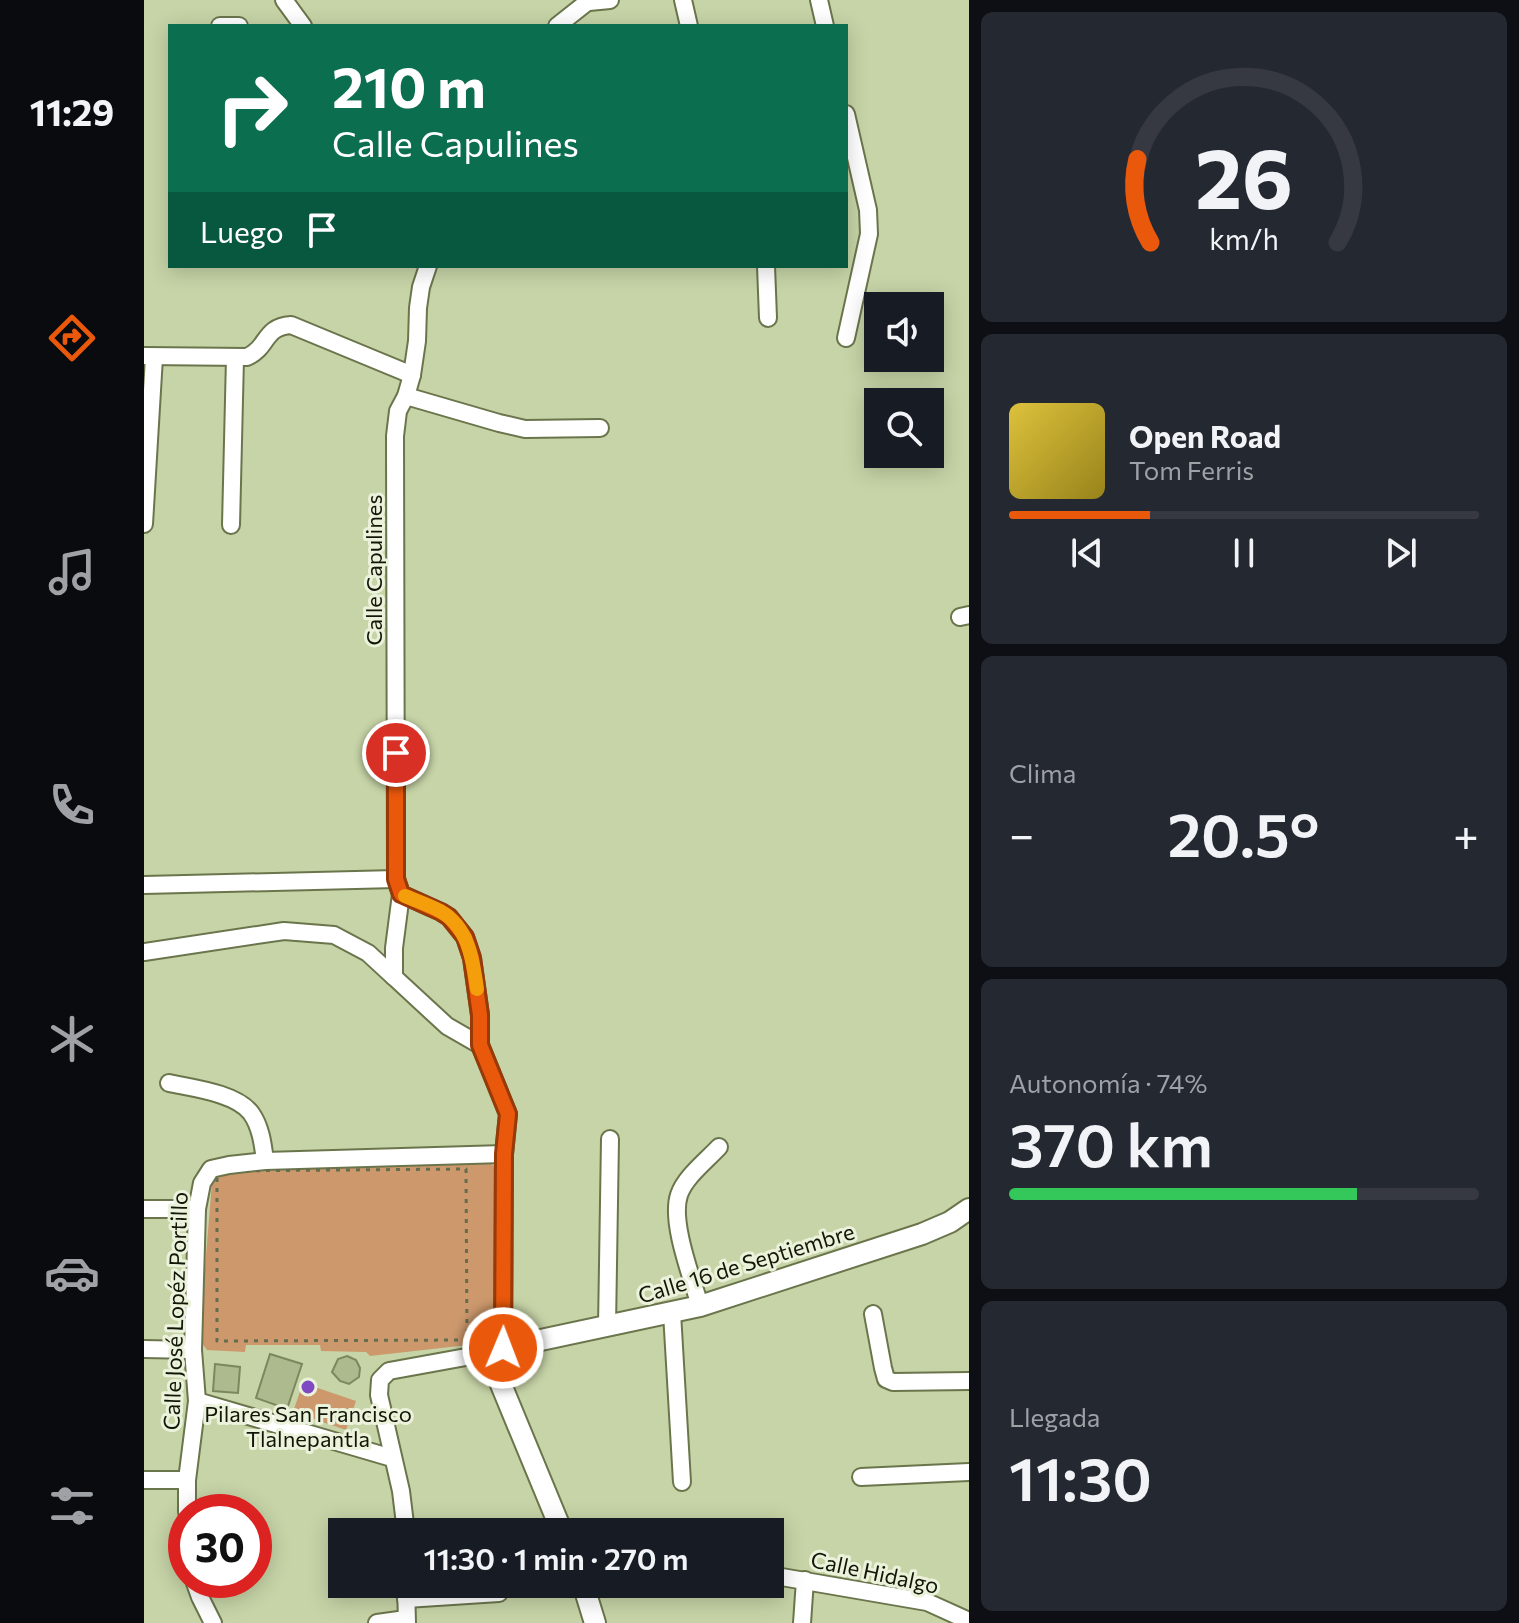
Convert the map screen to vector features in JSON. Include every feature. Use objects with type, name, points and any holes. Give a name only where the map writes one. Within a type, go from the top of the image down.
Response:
[{"type":"main road","name":"Calle 16 de Septiembre","points":[[496,1351],[700,1306],[922,1234],[950,1222],[969,1209]]},
{"type":"main road","points":[[496,1351],[557,1518]]},
{"type":"main road","points":[[587,1598],[595,1623]]},
{"type":"street","points":[[284,0],[302,24]]},
{"type":"street","points":[[560,24],[590,1],[610,0]]},
{"type":"street","points":[[683,0],[689,24]]},
{"type":"street","points":[[819,0],[825,24]]},
{"type":"street","points":[[846,338],[869,234],[868,210],[848,123]]},
{"type":"street","name":"Calle Capulines","points":[[394,977],[398,887],[395,436],[398,411],[412,375],[421,287],[427,268]]},
{"type":"street","points":[[766,268],[768,318]]},
{"type":"street","points":[[144,524],[149,356],[247,357],[257,353],[271,332],[291,325],[412,375]]},
{"type":"street","points":[[231,525],[235,358]]},
{"type":"street","points":[[406,396],[525,429],[600,428]]},
{"type":"street","points":[[144,885],[398,887],[449,917],[465,937],[472,958],[480,1015],[480,1045],[508,1114],[496,1351]]},
{"type":"street","points":[[144,952],[284,931],[334,935],[368,953],[447,1026],[480,1045]]},
{"type":"street","points":[[169,1083],[225,1096],[250,1111],[261,1137],[265,1161]]},
{"type":"street","points":[[607,1327],[610,1139]]},
{"type":"street","points":[[700,1306],[680,1239],[676,1207],[680,1193],[692,1176],[719,1147]]},
{"type":"street","name":"Calle José Lopéz Portillo","points":[[187,1494],[197,1401],[193,1350],[197,1209],[202,1183],[211,1169],[265,1161],[504,1154]]},
{"type":"street","points":[[144,1209],[197,1209]]},
{"type":"street","points":[[672,1313],[682,1482]]},
{"type":"street","points":[[873,1314],[886,1379],[893,1382],[969,1381]]},
{"type":"street","points":[[144,1349],[193,1350]]},
{"type":"street","name":"Calle 16 de Septiembre","points":[[392,1458],[379,1395],[380,1380],[389,1371],[496,1351]]},
{"type":"street","points":[[197,1401],[392,1458],[404,1518]]},
{"type":"street","points":[[861,1477],[969,1472]]},
{"type":"street","points":[[144,1480],[187,1480]]},
{"type":"street","name":"Calle Hidalgo","points":[[784,1577],[927,1602],[969,1621]]},
{"type":"street","points":[[802,1623],[805,1580]]},
{"type":"street","points":[[200,1598],[213,1623]]},
{"type":"street","points":[[377,1623],[407,1621],[406,1598]]},
{"type":"path","points":[[466,1169],[467,1340],[217,1341],[217,1171],[466,1169]]},
{"type":"shaded area","points":[[219,1163],[491,1164],[497,1168],[496,1335],[477,1344],[370,1356],[366,1352],[321,1351],[320,1345],[246,1345],[245,1352],[207,1350],[199,1339],[213,1171]]},
{"type":"shaded area","points":[[303,1383],[356,1401],[346,1430],[293,1412]]},
{"type":"building","points":[[270,1354],[302,1364],[287,1409],[256,1398]]},
{"type":"building","points":[[347,1356],[356,1360],[360,1368],[359,1377],[349,1384],[340,1381],[332,1372],[338,1359]]},
{"type":"building","points":[[215,1364],[240,1367],[238,1393],[213,1391]]},
{"type":"slow traffic","points":[[405,896],[449,917],[465,937],[477,989]]},
{"type":"place","name":"Pilares San Francisco Tlalnepantla","points":[[308,1387]]},
{"type":"route","points":[[396,753],[396,879],[401,894],[449,917],[465,937],[472,958],[480,1015],[480,1045],[508,1114],[504,1154],[503,1348]]}]
